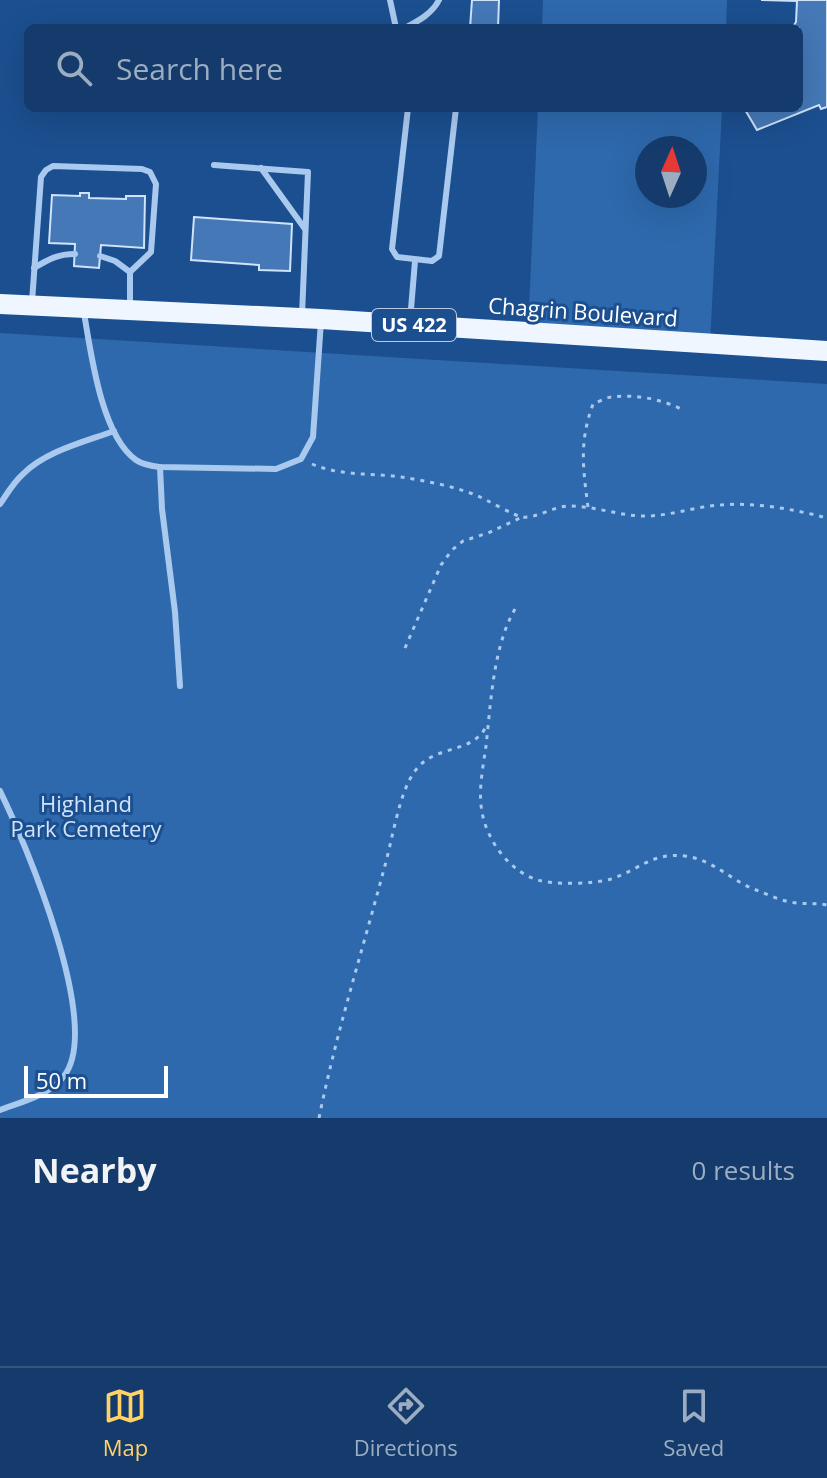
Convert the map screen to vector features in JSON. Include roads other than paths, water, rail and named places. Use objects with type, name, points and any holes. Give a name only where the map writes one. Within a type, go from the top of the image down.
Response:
[{"type":"main road","name":"Chagrin Boulevard","points":[[0,304],[311,319],[827,351]]},
{"type":"lane","points":[[390,0],[395,24]]},
{"type":"lane","points":[[412,24],[439,0]]},
{"type":"lane","points":[[408,112],[392,249],[397,257],[415,261],[432,261],[439,256],[456,112]]},
{"type":"lane","points":[[83,309],[103,404],[123,447],[136,460],[160,467],[276,469],[301,459],[313,437],[311,319],[305,229],[308,172],[214,165]]},
{"type":"lane","points":[[32,306],[41,177],[46,170],[53,166],[142,169],[150,172],[156,184],[151,252],[130,272],[130,311]]},
{"type":"lane","points":[[261,168],[305,229]]},
{"type":"lane","points":[[34,268],[52,257],[75,254]]},
{"type":"lane","points":[[100,256],[115,261],[130,272]]},
{"type":"lane","points":[[410,325],[415,261]]},
{"type":"lane","points":[[0,504],[31,466],[114,431]]},
{"type":"lane","points":[[160,467],[180,686]]},
{"type":"lane","points":[[0,791],[56,931],[76,1039],[74,1055],[60,1081],[33,1097],[0,1110]]},
{"type":"park label","name":"Highland Park Cemetery","points":[[86,816]]}]
